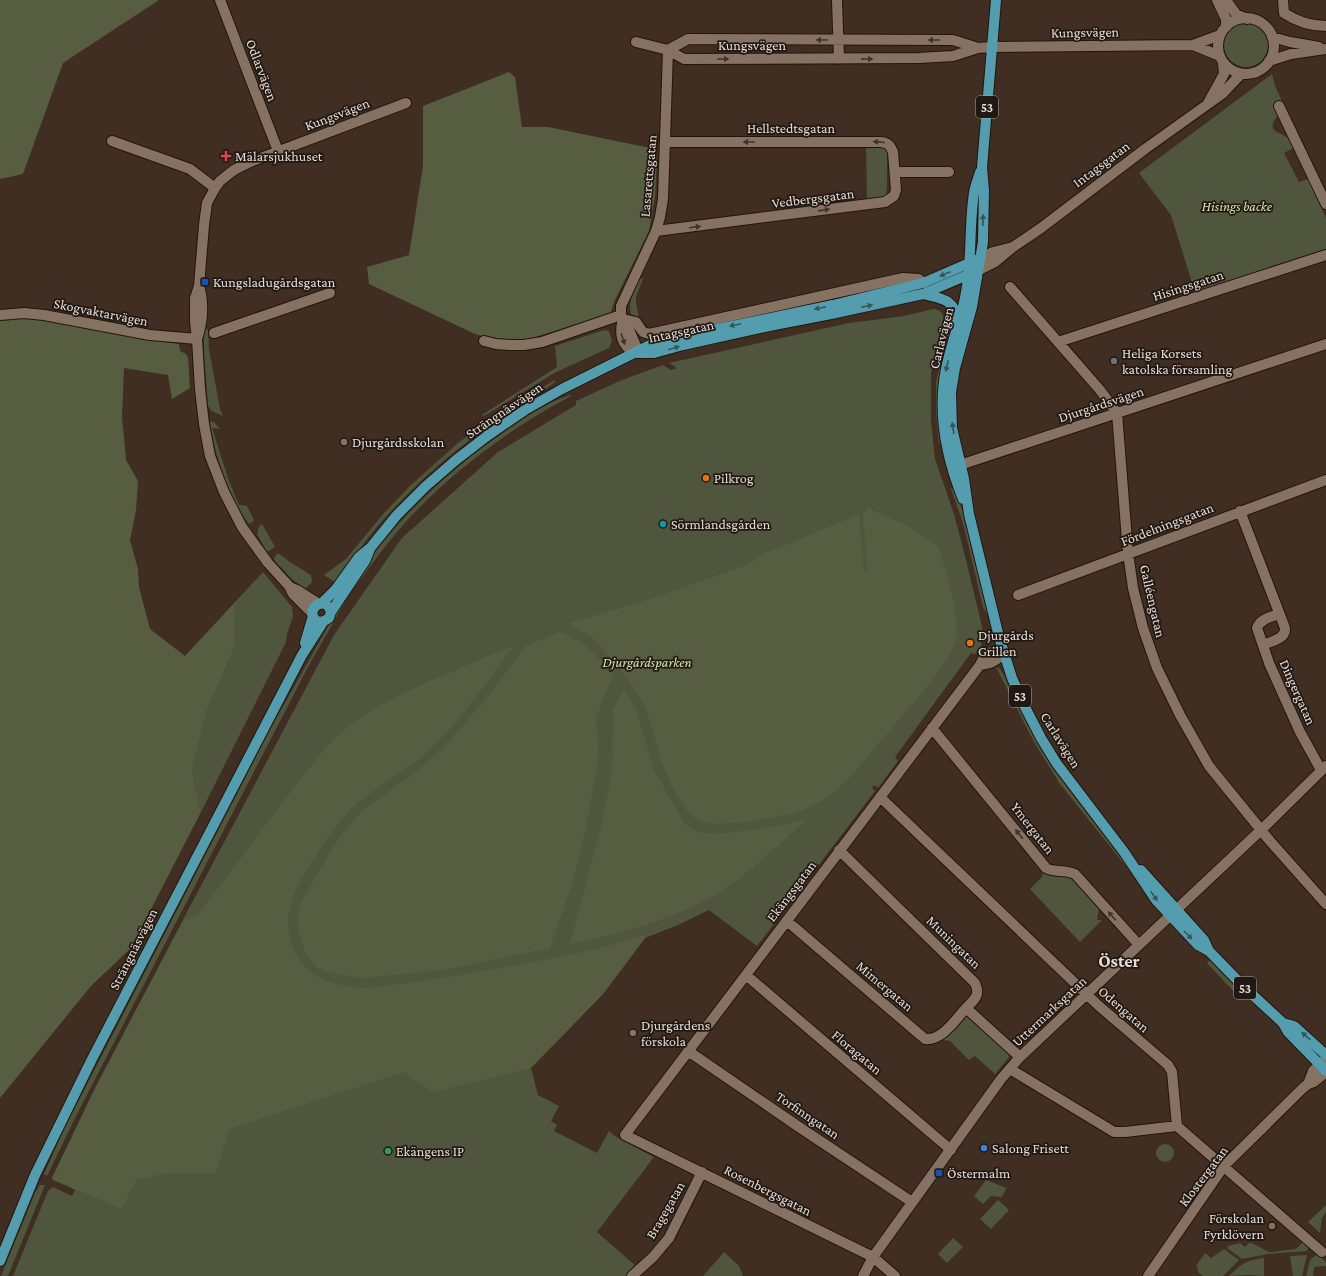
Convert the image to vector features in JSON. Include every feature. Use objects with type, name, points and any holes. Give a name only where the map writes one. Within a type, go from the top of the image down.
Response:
[{"type":"main road","name":"Carlavägen","points":[[956,466],[952,428],[951,392],[955,368],[970,317],[983,242],[984,190],[982,167],[996,0]]},
{"type":"main road","name":"Carlavägen","points":[[982,167],[974,192],[966,293],[946,369],[943,395],[943,430],[956,466],[964,479],[969,514],[1004,654],[1012,678],[1041,738],[1057,764],[1124,852],[1156,900],[1173,912],[1198,945],[1209,951],[1242,985],[1283,1023],[1288,1032],[1324,1067]]},
{"type":"main road","name":"Intagsgatan","points":[[635,354],[654,353],[683,345],[774,325],[923,294],[969,269],[980,258]]},
{"type":"main road","name":"Intagsgatan","points":[[635,354],[652,344],[680,337],[833,305],[923,283],[969,269],[979,270]]},
{"type":"main road","points":[[923,294],[947,301],[954,307],[957,328]]},
{"type":"main road","name":"Strängnäsvägen","points":[[321,604],[336,589],[359,557],[371,547],[397,515],[426,486],[456,460],[487,436],[525,410],[562,389],[635,354]]},
{"type":"main road","name":"Strängnäsvägen","points":[[331,612],[365,561],[371,547]]},
{"type":"main road","points":[[321,604],[328,606],[331,612],[329,618],[323,622],[317,621],[313,615],[314,607],[321,604]]},
{"type":"main road","name":"Strängnäsvägen","points":[[302,655],[313,615]]},
{"type":"main road","name":"Strängnäsvägen","points":[[0,1261],[35,1176],[88,1066],[302,655],[323,622]]},
{"type":"main road","name":"Carlavägen","points":[[1283,1023],[1294,1026],[1326,1055]]},
{"type":"street","name":"Odlarvägen","points":[[220,0],[278,151]]},
{"type":"street","points":[[837,0],[839,59]]},
{"type":"street","points":[[1217,0],[1226,19],[1218,45],[1222,59],[1229,69],[1241,74],[1257,72],[1269,61],[1273,48],[1272,37],[1265,26],[1260,22],[1247,19],[1236,14],[1226,0]]},
{"type":"street","points":[[1283,0],[1284,13],[1288,16],[1309,24],[1326,26]]},
{"type":"street","points":[[1223,31],[1234,21],[1247,19]]},
{"type":"street","name":"Kungsvägen","points":[[636,42],[668,50],[684,59],[919,58],[953,56],[978,48],[992,47],[1193,45],[1223,31]]},
{"type":"street","points":[[1272,37],[1326,49]]},
{"type":"street","name":"Kungsvägen","points":[[668,50],[688,39],[953,40],[978,48]]},
{"type":"street","points":[[953,40],[953,56]]},
{"type":"street","name":"Kungsvägen","points":[[1193,45],[1222,59]]},
{"type":"street","points":[[1269,61],[1291,54],[1326,49]]},
{"type":"street","name":"Lasarettsgatan","points":[[622,317],[621,306],[625,295],[656,231],[660,217],[663,199],[668,50]]},
{"type":"street","name":"Intagsgatan","points":[[1207,105],[1224,74],[1222,59]]},
{"type":"street","name":"Intagsgatan","points":[[979,270],[995,262],[1145,149],[1222,94],[1241,74]]},
{"type":"street","name":"Kungsvägen","points":[[278,151],[406,103]]},
{"type":"street","points":[[1279,106],[1326,204]]},
{"type":"street","points":[[112,141],[190,169],[215,188]]},
{"type":"street","name":"Hellstedtsgatan","points":[[665,142],[881,142],[887,143],[891,147],[895,172]]},
{"type":"street","points":[[278,151],[234,170],[220,181],[207,203],[199,286],[194,298],[194,322],[197,339],[204,424],[210,456],[224,492],[242,527],[268,563],[289,586],[293,594],[313,615]]},
{"type":"street","points":[[895,172],[949,172]]},
{"type":"street","name":"Vedbergsgatan","points":[[656,231],[885,202],[894,196],[896,190],[895,172]]},
{"type":"street","name":"Intagsgatan","points":[[980,258],[993,252],[1013,247]]},
{"type":"street","name":"Hisingsgatan","points":[[1058,342],[1326,255]]},
{"type":"street","name":"Intagsgatan","points":[[622,317],[636,322],[643,332],[649,334],[903,278],[919,279],[923,283]]},
{"type":"street","points":[[1010,287],[1100,390],[1117,413]]},
{"type":"street","points":[[214,333],[330,293]]},
{"type":"street","name":"Skogvaktarvägen","points":[[0,315],[44,315],[150,335],[197,339]]},
{"type":"street","points":[[484,342],[510,346],[542,342],[622,317],[636,346],[635,354]]},
{"type":"street","name":"Djurgårdsvägen","points":[[956,466],[1326,344]]},
{"type":"street","name":"Galléengatan","points":[[1117,413],[1132,588],[1143,628],[1157,668],[1180,715],[1209,766],[1261,830],[1326,904]]},
{"type":"street","name":"Fördelningsgatan","points":[[1018,595],[1326,480]]},
{"type":"street","points":[[1240,511],[1285,632],[1283,636],[1263,645]]},
{"type":"street","points":[[289,586],[321,604]]},
{"type":"street","name":"Dingergatan","points":[[1279,614],[1259,623],[1258,628],[1269,663],[1300,732],[1324,768]]},
{"type":"street","name":"Ekängsgatan","points":[[625,1135],[980,665],[990,664],[1004,654]]},
{"type":"street","name":"Ymergatan","points":[[932,728],[1046,868],[1051,871],[1068,870],[1075,874],[1138,945]]},
{"type":"street","name":"Uttermarksgatan","points":[[863,1276],[873,1257],[912,1202],[951,1150],[1000,1079],[1020,1056],[1087,995],[1324,768]]},
{"type":"street","name":"Odengatan","points":[[880,797],[1087,995],[1168,1066],[1172,1072],[1177,1126]]},
{"type":"street","name":"Muningatan","points":[[839,850],[976,983],[978,990],[976,997],[966,1008]]},
{"type":"street","name":"Mimergatan","points":[[787,921],[925,1039],[931,1040],[940,1035],[966,1008]]},
{"type":"street","name":"Floragatan","points":[[746,975],[951,1150]]},
{"type":"street","points":[[966,1008],[1020,1056]]},
{"type":"street","name":"Torfinngatan","points":[[688,1051],[912,1202]]},
{"type":"street","name":"Klostergatan","points":[[1148,1276],[1224,1166],[1308,1084],[1309,1078],[1313,1071],[1324,1067]]},
{"type":"street","points":[[1010,1069],[1114,1132],[1177,1126],[1322,1252]]},
{"type":"street","name":"Rosenbergsgatan","points":[[625,1135],[873,1257],[895,1276]]},
{"type":"street","name":"Bragegatan","points":[[632,1276],[653,1257],[668,1238],[702,1172]]},
{"type":"green space","points":[[0,0],[159,0],[63,63],[23,174],[0,179]]},
{"type":"green space","points":[[1242,23],[1250,23],[1255,24],[1262,29],[1267,36],[1267,54],[1262,61],[1255,66],[1242,67],[1234,64],[1227,57],[1224,49],[1224,41],[1227,33],[1234,26]]},
{"type":"green space","points":[[509,72],[515,77],[522,127],[548,127],[655,149],[657,159],[655,196],[649,231],[614,302],[611,312],[529,339],[515,340],[495,339],[475,334],[369,284],[367,267],[409,255],[423,166],[423,106]]},
{"type":"green space","name":"Hisings backe","points":[[1272,74],[1275,86],[1282,101],[1276,103],[1279,114],[1274,120],[1273,129],[1294,143],[1295,147],[1284,153],[1299,182],[1308,179],[1326,218],[1326,249],[1195,292],[1171,215],[1139,173]]},
{"type":"green space","points":[[880,146],[887,149],[886,197],[867,199],[866,147]]},
{"type":"green space","points":[[641,278],[643,279],[636,297],[639,318],[631,314],[630,305],[634,290]]},
{"type":"green space","points":[[948,307],[954,317],[940,383],[943,444],[941,444],[939,443],[936,414],[936,383],[949,321]]},
{"type":"green space","name":"Djurgårdsparken","points":[[933,309],[941,312],[944,321],[931,373],[931,421],[935,459],[954,514],[966,560],[984,635],[980,640],[981,646],[975,654],[971,653],[895,757],[898,761],[878,788],[874,785],[872,788],[875,791],[757,946],[709,910],[678,925],[645,938],[603,994],[531,1068],[538,1095],[559,1106],[551,1121],[557,1125],[554,1131],[597,1153],[609,1131],[616,1137],[654,1157],[597,1232],[637,1267],[626,1276],[13,1276],[48,1191],[53,1187],[72,1196],[75,1190],[52,1178],[126,1029],[187,912],[334,635],[402,538],[498,452],[576,405],[576,401],[622,380],[663,365],[671,370],[677,368],[669,363],[849,323],[904,316]]},
{"type":"green space","points":[[20,317],[34,318],[122,335],[179,344],[180,351],[186,354],[188,358],[190,388],[172,399],[168,375],[124,368],[122,417],[126,460],[138,481],[136,510],[130,540],[138,569],[139,587],[150,629],[185,656],[236,601],[235,647],[207,711],[192,770],[201,812],[131,948],[91,986],[0,1098],[0,319]]},
{"type":"green space","points":[[204,326],[208,330],[209,349],[220,409],[223,416],[212,411],[208,406],[204,351]]},
{"type":"green space","points":[[604,330],[609,331],[612,341],[609,348],[556,372],[484,416],[482,415],[557,367],[555,346]]},
{"type":"green space","points":[[555,380],[555,382],[531,399],[470,440],[425,477],[375,529],[336,583],[324,575],[346,559],[385,512],[411,485],[458,443],[493,417]]},
{"type":"green space","points":[[571,395],[500,439],[435,492],[397,532],[351,592],[349,591],[384,541],[426,495],[490,442],[545,405]]},
{"type":"green space","points":[[211,421],[220,429],[212,428],[229,481],[239,505],[247,506],[254,520],[251,523],[248,523],[228,488],[219,463],[212,436]]},
{"type":"green space","points":[[953,486],[965,516],[990,619],[983,607],[963,523],[951,489]]},
{"type":"green space","points":[[868,508],[908,526],[937,545],[939,548],[951,590],[957,621],[956,641],[948,658],[926,688],[846,782],[823,800],[792,814],[745,822],[714,824],[701,822],[689,814],[674,790],[662,763],[646,708],[628,679],[592,637],[570,623],[647,600],[744,566],[766,553],[859,514],[864,572],[867,573],[863,515]]},
{"type":"green space","points":[[262,524],[275,547],[267,552],[257,534],[259,527]]},
{"type":"green space","points":[[278,553],[311,575],[312,582],[305,589],[292,579],[275,561],[274,558]]},
{"type":"green space","points":[[263,572],[292,607],[293,616],[286,642],[201,812],[192,770],[207,711],[235,647],[236,601]]},
{"type":"green space","points":[[344,598],[346,600],[308,667],[76,1116],[47,1176],[44,1174],[66,1125],[272,726]]},
{"type":"green space","points":[[559,632],[577,640],[584,645],[602,661],[613,676],[596,717],[599,754],[586,828],[574,878],[550,948],[444,970],[362,978],[327,972],[317,967],[305,953],[299,934],[298,921],[300,905],[340,836],[362,811],[414,773],[443,749],[489,695],[526,646]]},
{"type":"green space","points":[[515,645],[475,699],[442,737],[412,764],[356,804],[338,824],[313,860],[296,891],[288,917],[288,926],[292,945],[297,957],[312,973],[331,982],[366,988],[444,978],[548,959],[587,951],[645,935],[645,938],[603,994],[531,1068],[433,1092],[404,1072],[229,1129],[216,1173],[167,1173],[136,1180],[122,1209],[53,1180],[52,1178],[96,1086],[183,921],[197,915],[323,751],[349,726],[368,713],[430,681]]},
{"type":"green space","points":[[996,667],[1000,669],[1003,674],[1015,702],[1124,859],[1127,866],[1060,784],[1034,742]]},
{"type":"green space","points":[[624,689],[637,711],[653,768],[684,823],[697,832],[718,834],[779,826],[807,819],[750,870],[726,888],[696,905],[662,920],[643,926],[570,944],[602,824],[612,771],[613,709]]},
{"type":"green space","points":[[1043,871],[1048,875],[1066,876],[1074,880],[1099,908],[1097,920],[1102,920],[1080,942],[1030,889],[1042,877]]},
{"type":"green space","points":[[1210,960],[1232,981],[1241,999],[1207,963]]},
{"type":"green space","points":[[966,1017],[971,1017],[1008,1051],[1009,1057],[995,1074],[975,1056],[969,1060],[950,1041],[943,1040]]},
{"type":"green space","points":[[1165,1144],[1171,1147],[1174,1153],[1171,1159],[1165,1162],[1159,1159],[1156,1153],[1159,1147]]},
{"type":"green space","points":[[986,1180],[1006,1188],[1002,1197],[991,1196],[983,1204],[974,1196]]},
{"type":"green space","points":[[40,1185],[45,1185],[8,1276],[1,1276],[35,1193]]},
{"type":"green space","points":[[998,1200],[1009,1210],[991,1229],[980,1219]]},
{"type":"green space","points":[[1326,1205],[1326,1212],[1322,1218],[1320,1233],[1308,1222]]},
{"type":"green space","points":[[953,1238],[963,1247],[947,1263],[938,1254]]},
{"type":"green space","points":[[1250,1242],[1269,1252],[1296,1249],[1303,1242],[1309,1247],[1307,1251],[1268,1254],[1242,1259],[1227,1248],[1228,1246],[1240,1243],[1245,1247]]},
{"type":"green space","points":[[1224,1249],[1239,1260],[1223,1276],[1203,1276],[1198,1272],[1198,1268],[1196,1266],[1205,1253],[1211,1258]]},
{"type":"green space","points":[[724,1252],[739,1266],[743,1276],[703,1276]]},
{"type":"green space","points":[[1317,1254],[1326,1262],[1326,1266],[1314,1267],[1313,1276],[1306,1276],[1310,1260]]},
{"type":"green space","points":[[1307,1255],[1302,1276],[1293,1276],[1290,1256]]},
{"type":"green space","points":[[1264,1258],[1264,1276],[1229,1276],[1245,1263]]},
{"type":"place","name":"Mälarsjukhuset","points":[[226,156]]},
{"type":"place","name":"Kungsladugårdsgatan","points":[[205,282]]},
{"type":"place","name":"Heliga Korsets katolska församling","points":[[1114,361]]},
{"type":"place","name":"Djurgårdsskolan","points":[[344,442]]},
{"type":"place","name":"Pilkrog","points":[[706,478]]},
{"type":"place","name":"Sörmlandsgården","points":[[663,524]]},
{"type":"place","name":"Djurgårds Grillen","points":[[970,643]]},
{"type":"place","name":"Djurgårdens förskola","points":[[633,1033]]},
{"type":"place","name":"Salong Frisett","points":[[984,1148]]},
{"type":"place","name":"Ekängens IP","points":[[388,1151]]},
{"type":"place","name":"Östermalm","points":[[939,1173]]},
{"type":"place","name":"Förskolan Fyrklövern","points":[[1272,1226]]},
{"type":"district","name":"Öster","points":[[1119,961]]}]
